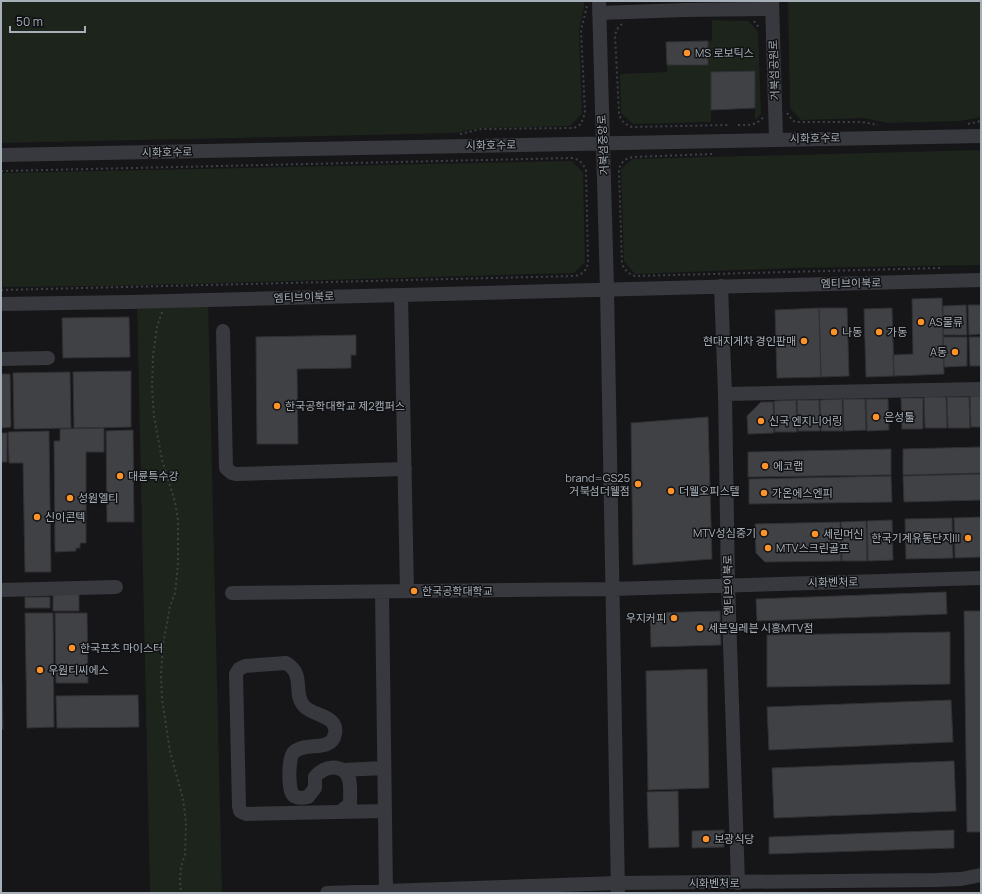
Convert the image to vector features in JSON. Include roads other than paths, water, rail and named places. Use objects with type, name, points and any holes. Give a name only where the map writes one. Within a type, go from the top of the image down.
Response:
[{"type":"street","points":[[599,7],[685,10],[772,5]]},
{"type":"street","name":"거북섬공원로","points":[[772,5],[776,139]]},
{"type":"street","name":"거북섬중앙로","points":[[599,7],[607,289]]},
{"type":"street","name":"시화호수로","points":[[1,155],[981,136]]},
{"type":"street","name":"엠티브이북로","points":[[1,304],[981,280]]},
{"type":"street","name":"엠티브이북로","points":[[721,286],[725,394],[728,584],[738,883]]},
{"type":"street","points":[[607,289],[618,888]]},
{"type":"street","points":[[400,295],[408,591]]},
{"type":"street","points":[[223,331],[226,468],[228,471],[236,474],[405,469]]},
{"type":"street","points":[[1,359],[48,358]]},
{"type":"street","points":[[725,394],[981,389]]},
{"type":"street","name":"시화벤처로","points":[[232,593],[612,589],[728,584],[981,578]]},
{"type":"street","points":[[1,590],[116,588]]},
{"type":"street","points":[[382,592],[386,891]]},
{"type":"street","points":[[384,768],[342,770],[330,767],[323,769],[315,777],[315,788],[308,797],[297,797],[292,795],[290,789],[290,757],[293,752],[303,746],[322,746],[328,744],[333,740],[335,728],[328,717],[307,710],[302,704],[299,698],[296,672],[291,666],[286,663],[252,665],[239,669],[236,674],[238,806],[240,811],[246,814],[385,811]]},
{"type":"street","points":[[340,812],[350,804],[349,780],[342,770]]},
{"type":"street","name":"시화벤처로","points":[[327,893],[618,888],[738,883],[935,880],[961,879],[981,875]]},
{"type":"place","name":"MS 로보틱스","points":[[687,53]]},
{"type":"place","name":"AS물류","points":[[921,322]]},
{"type":"place","name":"나동","points":[[834,332]]},
{"type":"place","name":"가동","points":[[879,332]]},
{"type":"place","name":"현대지게차 경인판매","points":[[804,341]]},
{"type":"place","name":"A동","points":[[955,352]]},
{"type":"place","name":"한국공학대학교 제2캠퍼스","points":[[277,406]]},
{"type":"place","name":"은성툴","points":[[876,417]]},
{"type":"place","name":"신국 엔지니어링","points":[[761,421]]},
{"type":"place","name":"에코랩","points":[[765,466]]},
{"type":"place","name":"대륜특수강","points":[[120,476]]},
{"type":"place","name":"brand=GS25 거북섬더웰점","points":[[638,484]]},
{"type":"place","name":"더웰오피스텔","points":[[671,491]]},
{"type":"place","name":"가온에스엔피","points":[[764,493]]},
{"type":"place","name":"성원엘티","points":[[70,498]]},
{"type":"place","name":"신이콘텍","points":[[37,517]]},
{"type":"place","name":"MTV성심중기","points":[[764,533]]},
{"type":"place","name":"세린머신","points":[[815,534]]},
{"type":"place","name":"한국기계유통단지III","points":[[968,538]]},
{"type":"place","name":"MTV스크린골프","points":[[768,548]]},
{"type":"place","name":"한국공학대학교","points":[[414,591]]},
{"type":"place","name":"우지커피","points":[[674,618]]},
{"type":"place","name":"세븐일레븐 시흥MTV점","points":[[700,628]]},
{"type":"place","name":"한국프츠 마이스터","points":[[72,648]]},
{"type":"place","name":"우원티씨에스","points":[[40,670]]},
{"type":"place","name":"보광식당","points":[[706,839]]}]
